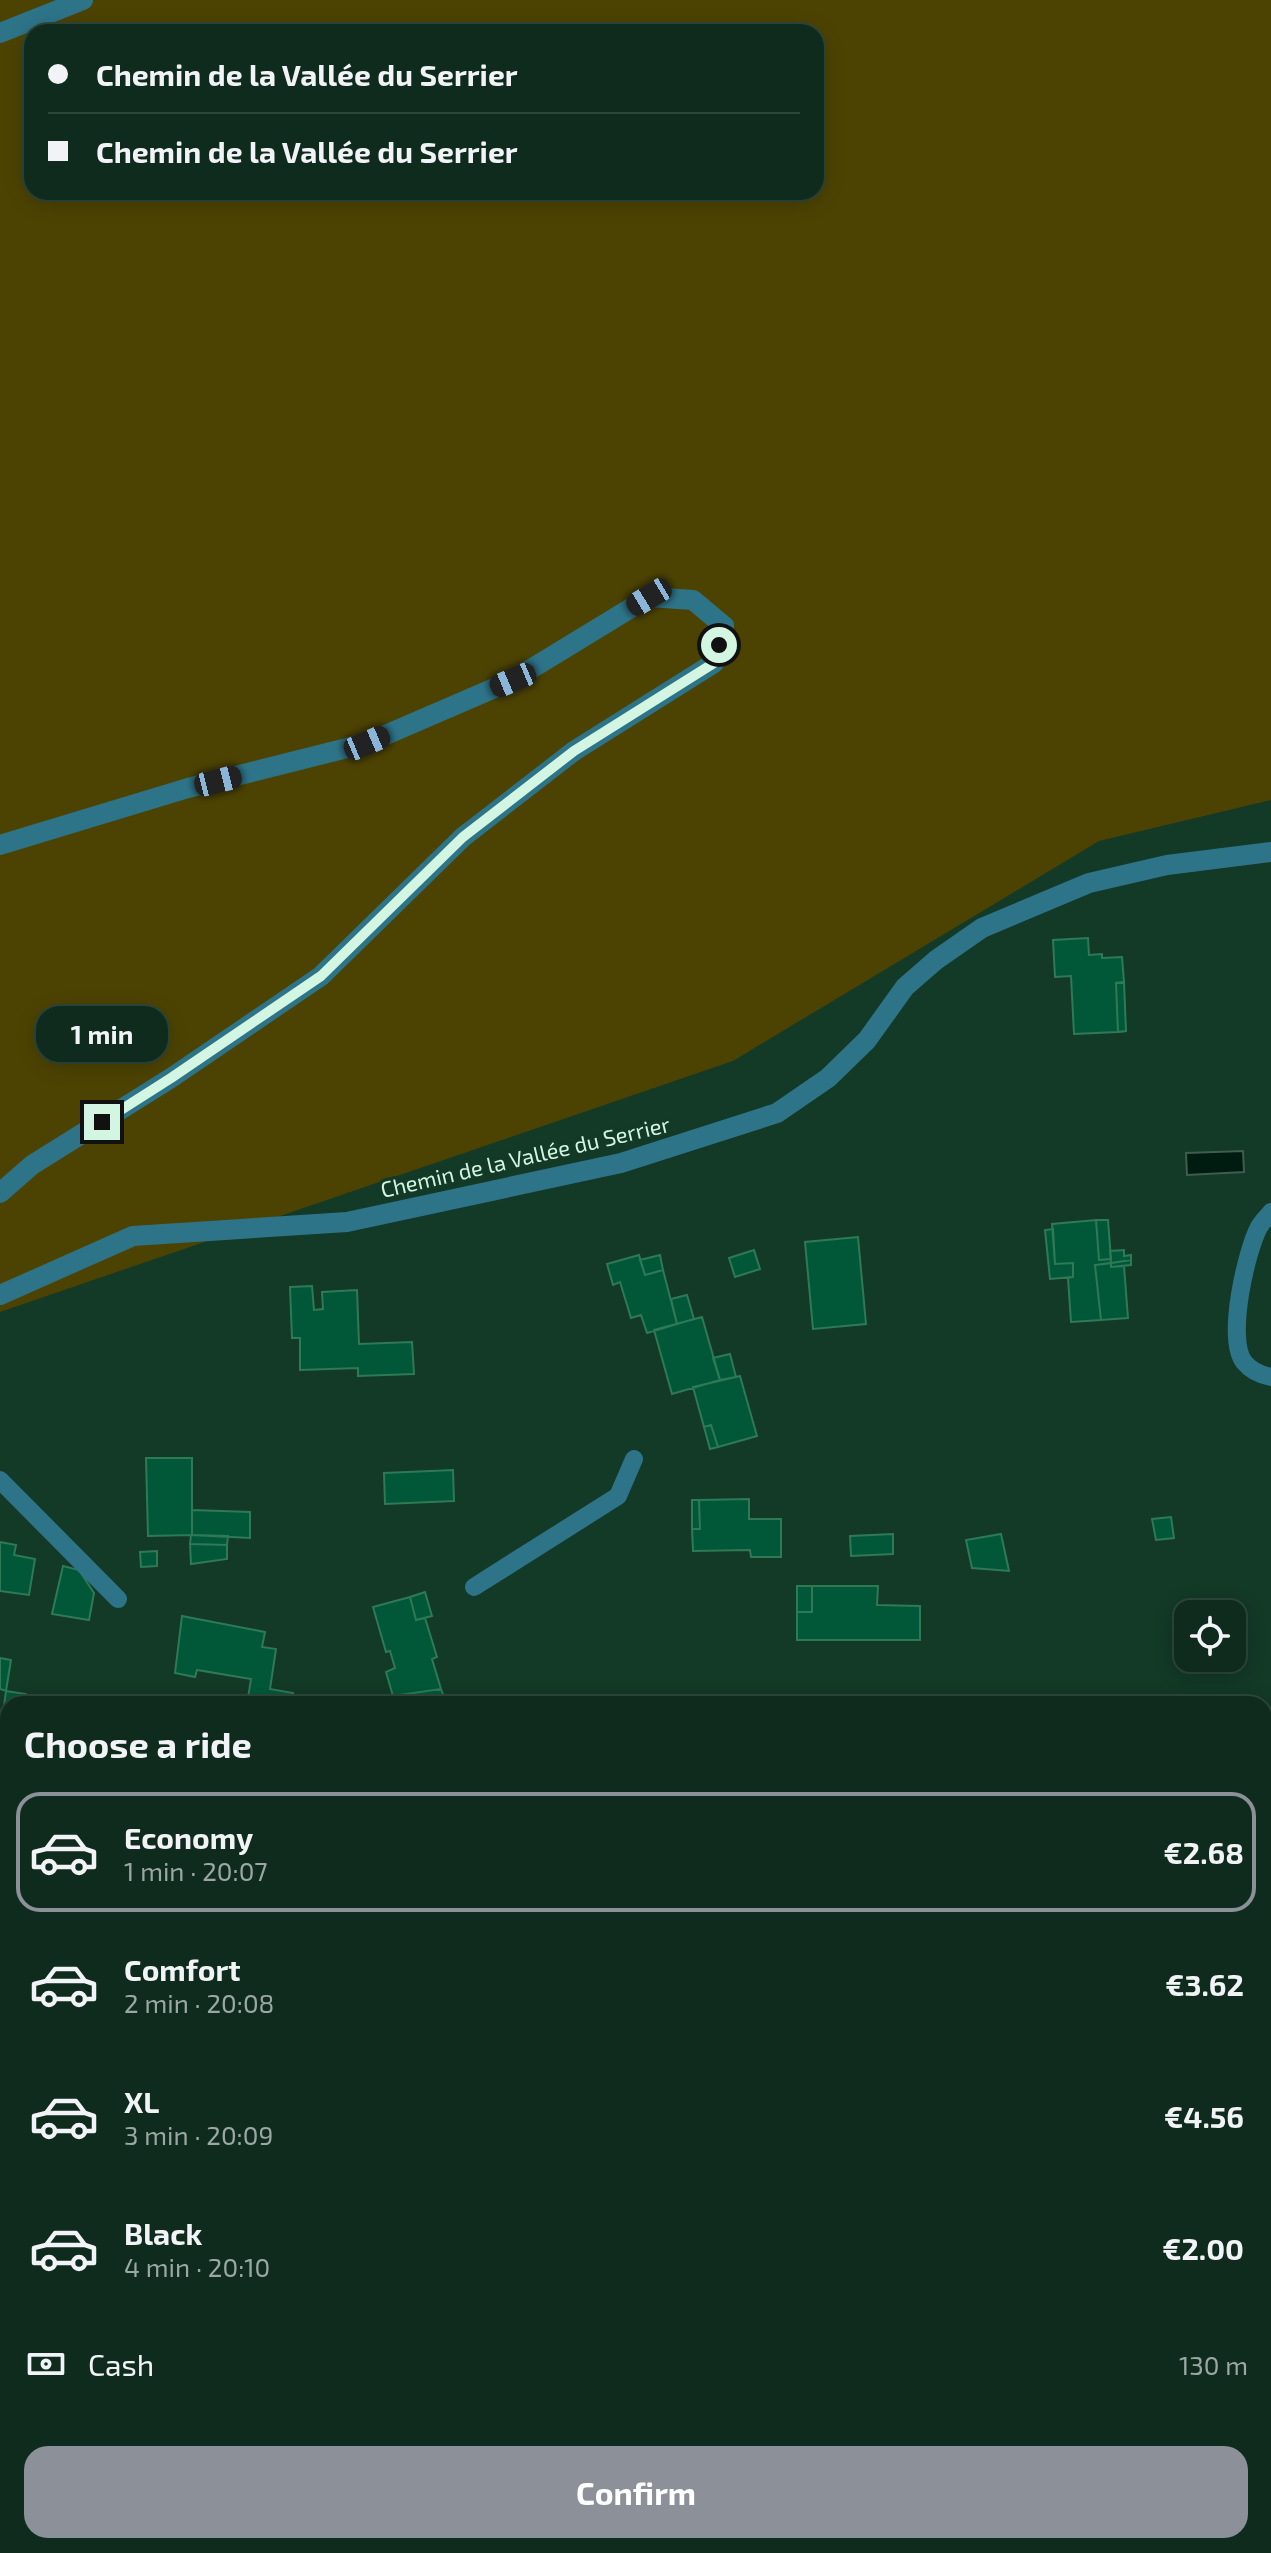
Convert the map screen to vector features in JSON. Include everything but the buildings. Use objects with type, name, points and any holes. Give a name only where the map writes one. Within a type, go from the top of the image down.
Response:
[{"type":"street","points":[[0,33],[83,0]]},
{"type":"street","points":[[0,845],[188,788],[367,743],[513,680],[649,597],[693,600],[724,626],[714,663],[574,751],[463,837],[321,976],[171,1078],[32,1165],[0,1193]]},
{"type":"street","name":"Chemin de la Vallée du Serrier","points":[[0,1295],[133,1236],[347,1222],[621,1163],[777,1113],[828,1078],[867,1040],[905,987],[936,960],[982,928],[1089,883],[1167,865],[1271,852]]},
{"type":"lane","points":[[1271,1212],[1260,1225],[1243,1270],[1236,1332],[1242,1361],[1259,1374],[1271,1377]]},
{"type":"lane","points":[[474,1587],[618,1496],[634,1459]]},
{"type":"lane","points":[[0,1480],[118,1599]]},
{"type":"shaded area","points":[[0,0],[1271,0],[1271,800],[1099,841],[733,1061],[0,1312]]},
{"type":"shaded area","points":[[1243,1151],[1244,1172],[1187,1175],[1186,1153]]},
{"type":"route","points":[[102,1122],[321,976],[463,837],[574,751],[714,663],[719,645]]}]
